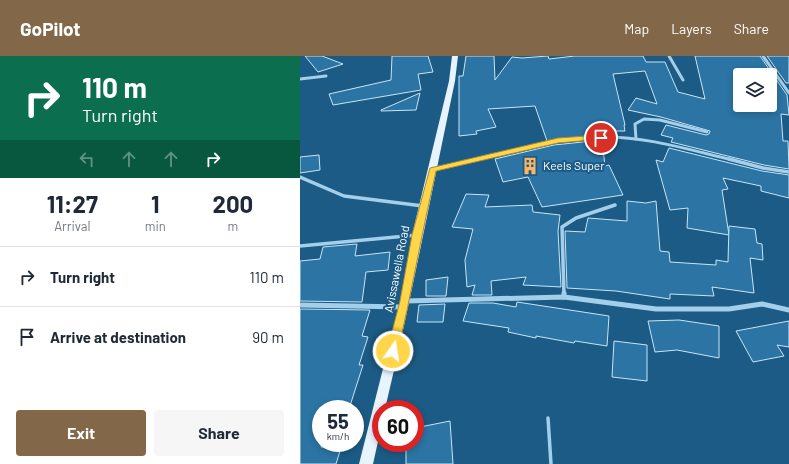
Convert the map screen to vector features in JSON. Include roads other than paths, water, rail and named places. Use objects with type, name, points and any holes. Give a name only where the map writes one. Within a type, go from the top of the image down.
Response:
[{"type":"main road","name":"Avissawella Road","points":[[366,464],[404,304],[417,235],[452,82],[455,56]]},
{"type":"street","points":[[668,56],[683,80]]},
{"type":"street","points":[[763,56],[789,93]]},
{"type":"street","points":[[300,78],[326,76]]},
{"type":"street","points":[[636,139],[635,124],[644,119],[660,120],[707,132]]},
{"type":"street","points":[[433,170],[558,140],[601,138],[636,139],[667,144],[763,168],[789,172]]},
{"type":"street","points":[[300,177],[344,196],[424,206]]},
{"type":"street","points":[[564,297],[562,227],[576,218],[614,205]]},
{"type":"street","points":[[300,246],[417,235]]},
{"type":"street","points":[[300,305],[404,304],[564,297],[656,309],[729,309],[762,304],[789,310]]},
{"type":"lane","points":[[548,418],[551,464]]},
{"type":"place","name":"Keels Super","points":[[530,166]]}]
